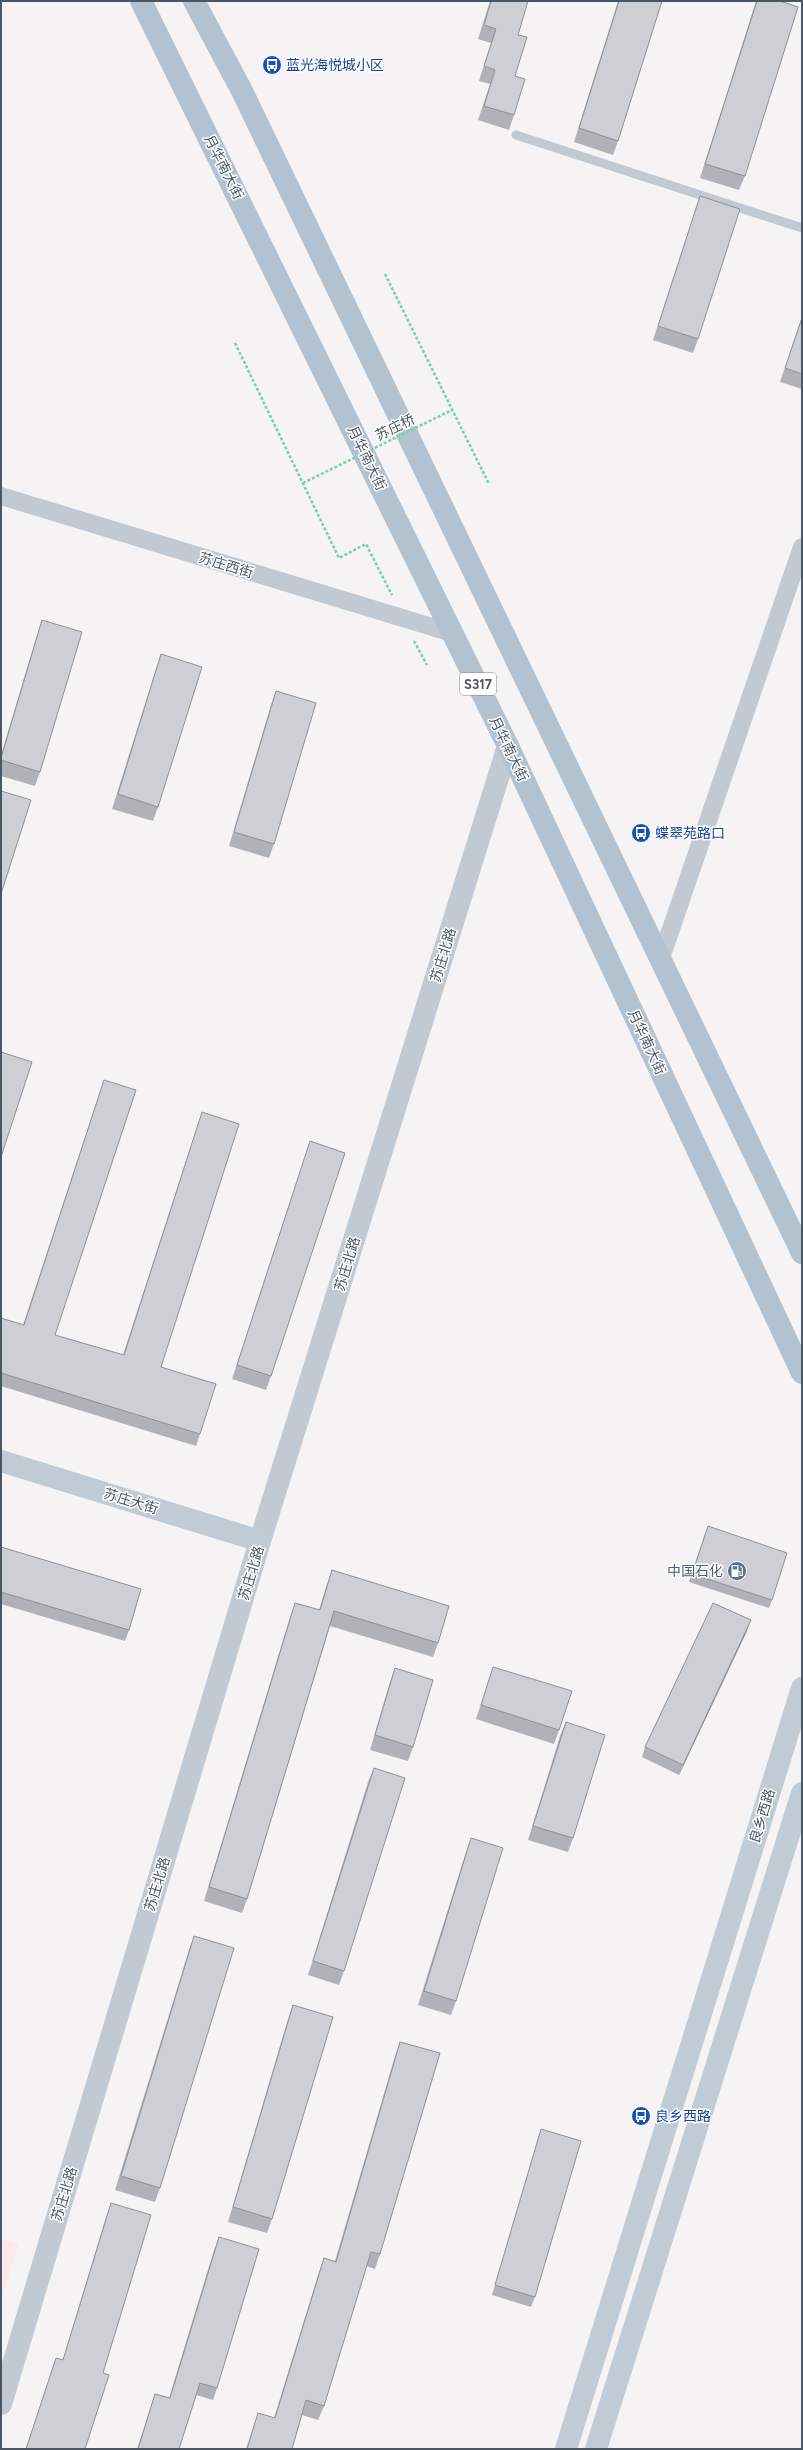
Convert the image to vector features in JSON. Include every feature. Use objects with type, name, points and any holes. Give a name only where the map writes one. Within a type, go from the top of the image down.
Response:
[{"type":"main road","name":"月华南大街","points":[[141,1],[317,354],[508,746],[802,1373]]},
{"type":"main road","points":[[194,1],[242,91],[802,1253]]},
{"type":"main road","name":"苏庄大街","points":[[1,1461],[260,1541]]},
{"type":"main road","name":"良乡西路","points":[[566,2449],[802,1688]]},
{"type":"main road","points":[[596,2449],[802,1794]]},
{"type":"street","name":"苏庄西街","points":[[1,496],[452,633]]},
{"type":"street","points":[[661,958],[802,547]]},
{"type":"street","name":"苏庄北路","points":[[1,2404],[260,1541],[508,746]]},
{"type":"lane","points":[[516,135],[802,228]]},
{"type":"path","points":[[385,274],[489,484]]},
{"type":"path","points":[[235,343],[340,558],[366,544],[390,592]]},
{"type":"path","name":"苏庄桥","points":[[303,483],[452,410]]},
{"type":"shaded area","points":[[1,2239],[18,2244],[1,2300]]},
{"type":"building","points":[[491,1],[528,1],[518,35],[527,37],[515,76],[525,79],[514,115],[484,106],[495,70],[484,66],[496,29],[484,25]]},
{"type":"building","points":[[619,1],[662,1],[618,141],[579,128]]},
{"type":"building","points":[[757,1],[780,1],[798,7],[745,176],[705,164]]},
{"type":"building","points":[[700,196],[740,209],[698,339],[658,326]]},
{"type":"building","points":[[802,318],[802,374],[785,368]]},
{"type":"building","points":[[42,620],[82,632],[40,772],[1,760],[1,758]]},
{"type":"building","points":[[161,654],[202,667],[158,807],[118,794]]},
{"type":"building","points":[[276,691],[316,703],[274,844],[234,832]]},
{"type":"building","points":[[1,791],[31,800],[1,894]]},
{"type":"building","points":[[1,1052],[32,1062],[1,1157]]},
{"type":"building","points":[[104,1080],[136,1090],[55,1335],[124,1355],[202,1112],[239,1124],[161,1367],[216,1384],[200,1434],[1,1373],[1,1318],[24,1325]]},
{"type":"building","points":[[310,1141],[345,1153],[271,1376],[237,1365]]},
{"type":"building","name":"中国石化","points":[[708,1526],[787,1553],[772,1600],[692,1574]]},
{"type":"building","points":[[1,1547],[141,1589],[129,1630],[1,1592]]},
{"type":"building","points":[[332,1570],[449,1606],[438,1643],[334,1611],[247,1899],[209,1887],[295,1603],[320,1610]]},
{"type":"building","points":[[713,1603],[751,1620],[683,1765],[645,1747]]},
{"type":"building","points":[[493,1667],[572,1691],[559,1730],[481,1705]]},
{"type":"building","points":[[395,1668],[433,1680],[413,1747],[375,1735]]},
{"type":"building","points":[[566,1722],[605,1735],[573,1838],[533,1826]]},
{"type":"building","points":[[374,1768],[405,1778],[344,1971],[313,1961]]},
{"type":"building","points":[[471,1838],[503,1848],[456,2001],[424,1991]]},
{"type":"building","points":[[194,1936],[234,1948],[160,2188],[121,2176]]},
{"type":"building","points":[[293,2005],[333,2017],[272,2219],[233,2207]]},
{"type":"building","points":[[400,2042],[440,2053],[380,2254],[371,2252],[324,2406],[306,2400],[292,2449],[247,2449],[258,2413],[275,2418],[324,2258],[336,2262]]},
{"type":"building","points":[[541,2129],[581,2141],[535,2297],[495,2285]]},
{"type":"building","points":[[111,2203],[151,2215],[103,2373],[109,2375],[85,2449],[26,2449],[56,2358],[63,2360]]},
{"type":"building","points":[[219,2237],[259,2249],[217,2388],[200,2383],[179,2449],[138,2449],[155,2394],[170,2398]]},
{"type":"place","name":"蓝光海悦城小区","points":[[272,65]]},
{"type":"place","name":"蝶翠苑路口","points":[[641,833]]},
{"type":"place","name":"中国石化","points":[[737,1571]]},
{"type":"place","name":"良乡西路","points":[[641,2116]]}]
